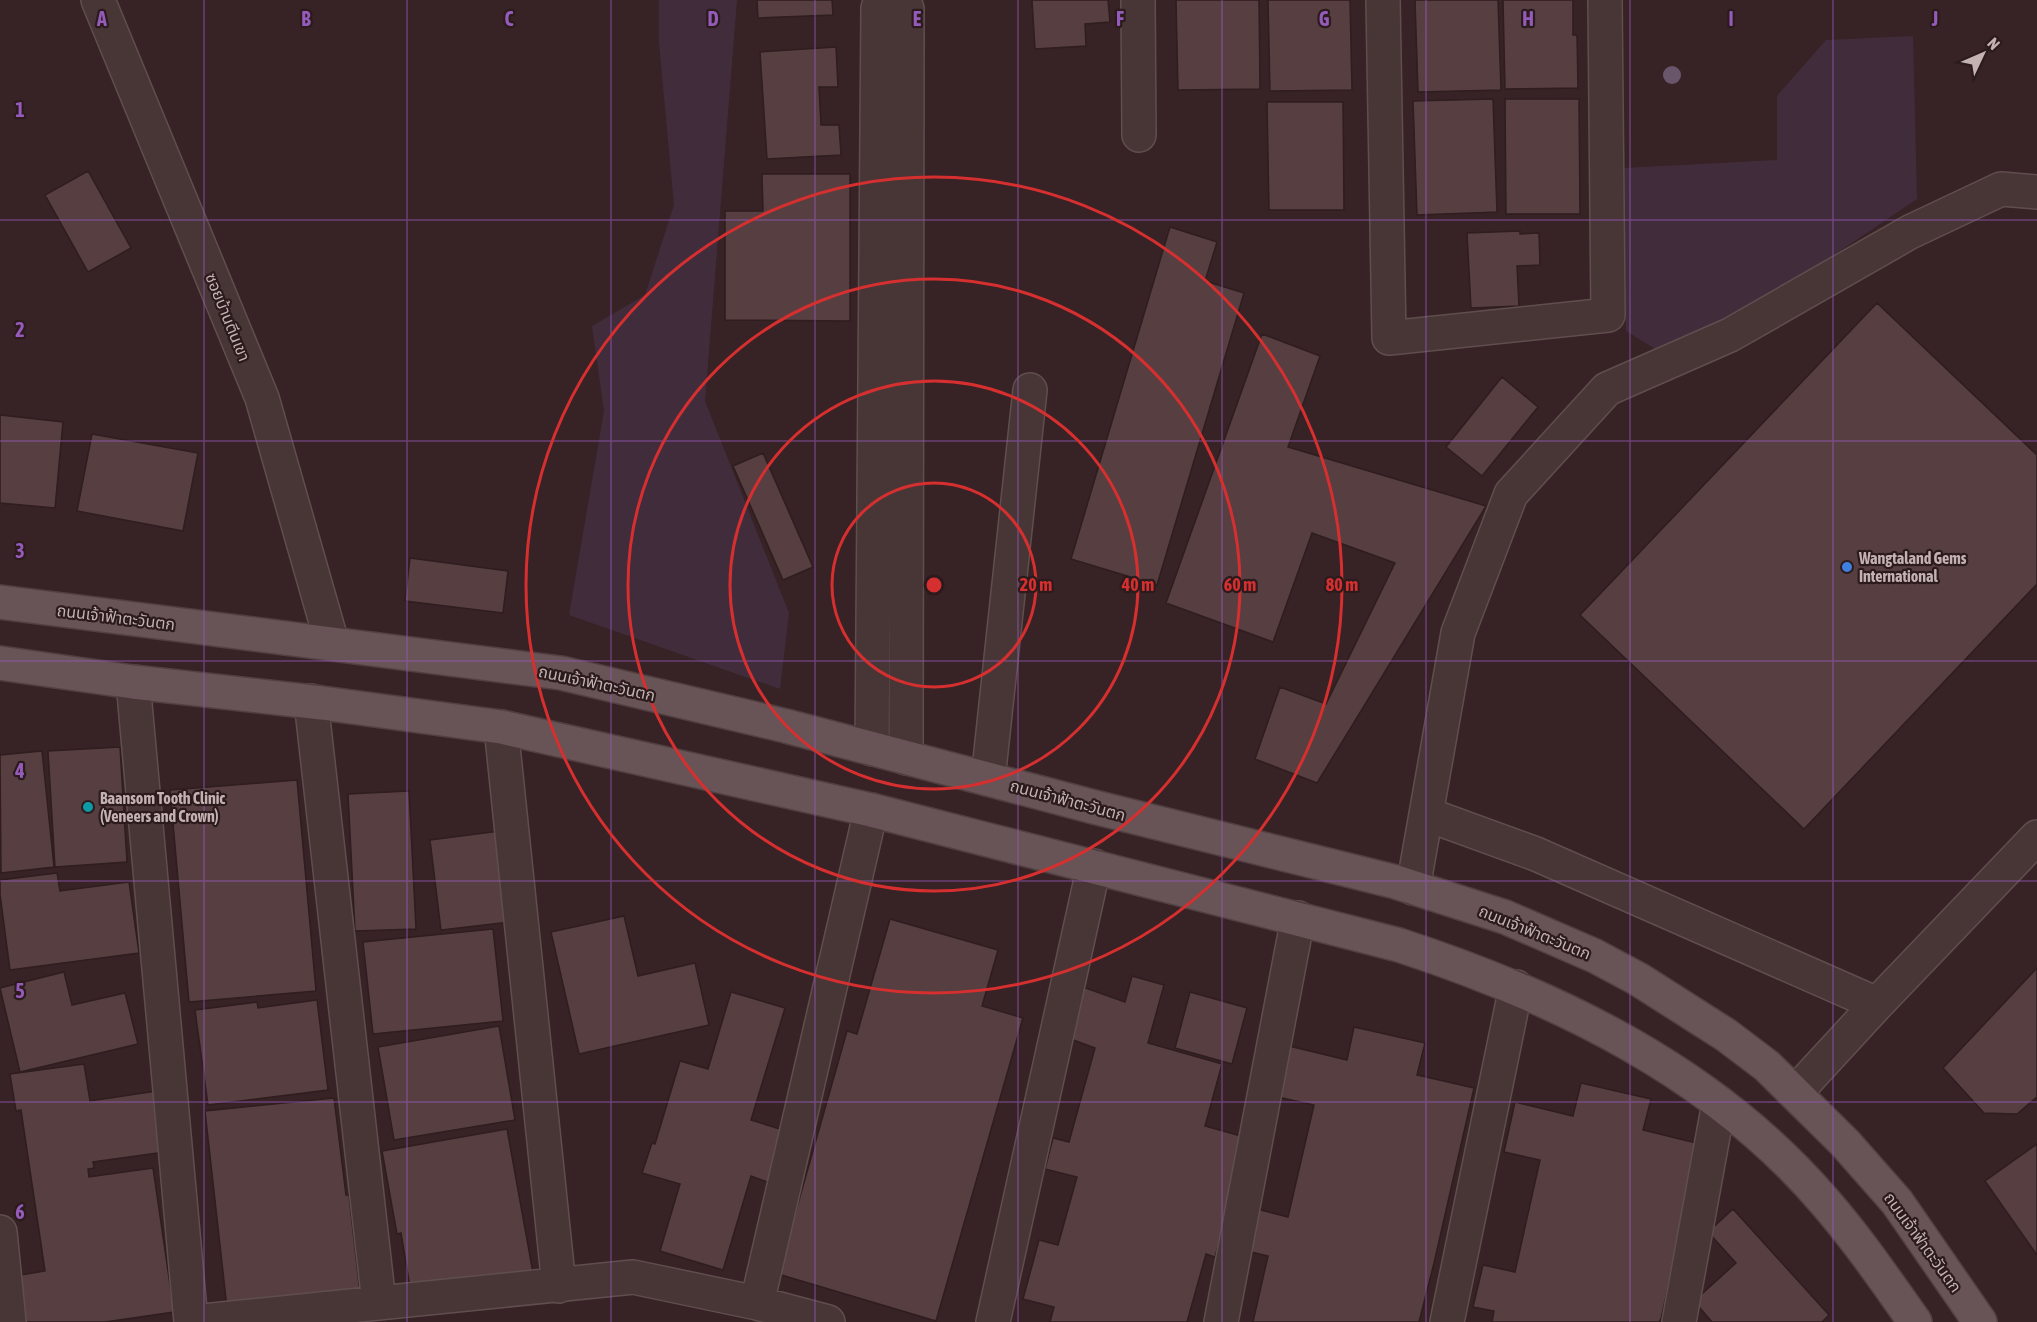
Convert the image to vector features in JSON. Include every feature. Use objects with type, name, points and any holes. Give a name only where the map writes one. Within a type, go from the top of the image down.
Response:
[{"type":"main road","name":"ถนนเจ้าฟ้าตะวันตก","points":[[0,602],[561,673],[786,726],[1413,888],[1505,917],[1595,956],[1656,990],[1726,1035],[1767,1066],[1845,1143],[1897,1202],[1980,1322]]},
{"type":"main road","points":[[0,663],[133,682],[311,701],[501,727],[871,810],[1298,918],[1400,945],[1467,967],[1516,987],[1613,1033],[1668,1067],[1719,1103],[1769,1146],[1824,1200],[1854,1236],[1915,1322]]},
{"type":"street","name":"ซอยบ้านตีนเขา","points":[[98,0],[262,398],[332,643]]},
{"type":"street","points":[[872,749],[878,8],[881,0]]},
{"type":"street","points":[[904,0],[907,9],[906,758]]},
{"type":"street","points":[[1138,0],[1139,135]]},
{"type":"street","points":[[1383,0],[1389,338],[1608,315],[1605,0]]},
{"type":"street","points":[[1413,888],[1458,633],[1511,494],[1607,388],[1730,335],[1910,232],[2001,189],[2037,192]]},
{"type":"street","points":[[988,779],[1030,390]]},
{"type":"street","points":[[133,682],[192,1322],[633,1277],[757,1303],[828,1322]]},
{"type":"street","points":[[311,701],[378,1303]]},
{"type":"street","points":[[501,727],[559,1286]]},
{"type":"street","points":[[757,1303],[871,810]]},
{"type":"street","points":[[1426,814],[1536,854],[1877,1004]]},
{"type":"street","points":[[1795,1093],[2037,837]]},
{"type":"street","points":[[993,1322],[1094,866]]},
{"type":"street","points":[[1221,1322],[1298,918]]},
{"type":"street","points":[[1447,1322],[1516,987]]},
{"type":"street","points":[[1679,1322],[1719,1103]]},
{"type":"street","points":[[0,1232],[9,1322]]},
{"type":"shaded area","points":[[659,0],[737,0],[705,401],[789,613],[780,689],[569,615],[604,411],[592,326],[645,295],[674,205],[659,43]]},
{"type":"shaded area","points":[[1913,36],[1917,199],[1739,319],[1657,350],[1626,331],[1624,168],[1777,160],[1777,96],[1826,40]]},
{"type":"building","points":[[757,0],[832,0],[833,15],[758,18]]},
{"type":"building","points":[[1032,0],[1108,0],[1110,22],[1085,24],[1086,46],[1035,49]]},
{"type":"building","points":[[1176,0],[1259,0],[1260,89],[1178,90]]},
{"type":"building","points":[[1268,0],[1350,0],[1352,90],[1270,91]]},
{"type":"building","points":[[1415,0],[1498,0],[1501,90],[1418,92]]},
{"type":"building","points":[[1503,0],[1573,0],[1573,35],[1577,35],[1578,88],[1505,89]]},
{"type":"building","points":[[836,47],[838,87],[819,87],[821,125],[839,125],[841,155],[767,159],[760,52]]},
{"type":"building","points":[[1493,99],[1497,212],[1417,215],[1413,101]]},
{"type":"building","points":[[1505,99],[1579,99],[1580,214],[1506,214]]},
{"type":"building","points":[[1267,102],[1343,102],[1344,210],[1269,210]]},
{"type":"building","points":[[88,171],[131,248],[88,272],[45,195]]},
{"type":"building","points":[[762,174],[850,174],[850,321],[725,320],[725,211],[763,211]]},
{"type":"building","points":[[1170,227],[1217,242],[1205,281],[1244,293],[1157,585],[1071,559]]},
{"type":"building","points":[[1520,231],[1520,234],[1539,233],[1540,265],[1517,266],[1519,306],[1471,308],[1467,233]]},
{"type":"building","points":[[1877,303],[2037,455],[2037,584],[1804,829],[1580,615]]},
{"type":"building","points":[[1262,334],[1320,356],[1288,447],[1486,506],[1317,783],[1255,759],[1280,687],[1326,704],[1395,563],[1312,533],[1273,642],[1166,603]]},
{"type":"building","points":[[1502,377],[1538,407],[1482,476],[1446,447]]},
{"type":"building","points":[[0,415],[63,422],[55,508],[0,503]]},
{"type":"building","points":[[92,434],[198,453],[183,531],[77,511]]},
{"type":"building","points":[[763,453],[813,567],[783,580],[733,466]]},
{"type":"building","points":[[410,558],[508,571],[503,613],[405,601]]},
{"type":"building","name":"Baansom Tooth Clinic (Veneers and Crown)","points":[[120,747],[127,862],[55,867],[48,751]]},
{"type":"building","points":[[42,751],[54,867],[1,873],[0,755]]},
{"type":"building","points":[[297,780],[316,991],[189,1002],[170,790]]},
{"type":"building","points":[[409,791],[416,929],[355,931],[348,794]]},
{"type":"building","points":[[500,831],[511,922],[441,930],[430,840]]},
{"type":"building","points":[[57,873],[60,891],[129,882],[139,953],[10,970],[0,880]]},
{"type":"building","points":[[624,916],[638,976],[695,963],[709,1025],[579,1054],[551,932]]},
{"type":"building","points":[[890,919],[998,950],[982,1006],[1023,1018],[936,1321],[778,1274],[847,1031],[857,1034]]},
{"type":"building","points":[[493,929],[503,1021],[373,1034],[363,942]]},
{"type":"building","points":[[2037,968],[2037,1097],[2017,1114],[1984,1113],[1943,1068]]},
{"type":"building","points":[[64,972],[72,1005],[125,993],[138,1044],[20,1072],[0,988]]},
{"type":"building","points":[[1132,976],[1164,985],[1148,1043],[1222,1064],[1205,1126],[1248,1138],[1215,1257],[1206,1254],[1187,1322],[1050,1322],[1054,1307],[1023,1299],[1039,1240],[1058,1245],[1077,1177],[1045,1169],[1053,1138],[1069,1142],[1095,1048],[1068,1038],[1080,986],[1125,1002]]},
{"type":"building","points":[[731,992],[785,1008],[751,1120],[786,1131],[770,1183],[751,1176],[723,1270],[660,1251],[680,1184],[642,1173],[652,1143],[655,1144],[680,1061],[708,1069]]},
{"type":"building","points":[[1190,992],[1247,1008],[1232,1064],[1175,1048]]},
{"type":"building","points":[[317,1000],[328,1090],[208,1105],[195,1010],[257,1002],[258,1008]]},
{"type":"building","points":[[499,1026],[515,1120],[394,1140],[378,1047]]},
{"type":"building","points":[[1354,1027],[1425,1043],[1417,1075],[1474,1088],[1419,1322],[1253,1322],[1268,1256],[1247,1251],[1257,1209],[1288,1217],[1314,1105],[1278,1097],[1289,1046],[1347,1060]]},
{"type":"building","points":[[84,1064],[90,1101],[157,1091],[165,1152],[93,1162],[94,1168],[88,1169],[89,1177],[153,1168],[174,1312],[105,1322],[22,1322],[15,1276],[45,1271],[21,1110],[16,1111],[10,1074]]},
{"type":"building","points":[[1581,1083],[1651,1099],[1643,1130],[1700,1144],[1661,1319],[1659,1322],[1492,1322],[1494,1311],[1473,1307],[1483,1265],[1515,1272],[1540,1160],[1504,1152],[1515,1102],[1573,1116]]},
{"type":"building","points":[[334,1098],[346,1195],[349,1195],[360,1293],[227,1308],[205,1111]]},
{"type":"building","points":[[507,1129],[533,1273],[411,1293],[401,1233],[397,1234],[382,1151]]},
{"type":"building","points":[[2037,1144],[2037,1255],[1985,1181]]},
{"type":"building","points":[[1733,1209],[1829,1315],[1822,1322],[1712,1322],[1694,1301],[1736,1263],[1708,1232]]},
{"type":"place","name":"Wangtaland Gems International","points":[[1847,567]]},
{"type":"place","name":"Baansom Tooth Clinic (Veneers and Crown)","points":[[88,807]]}]
